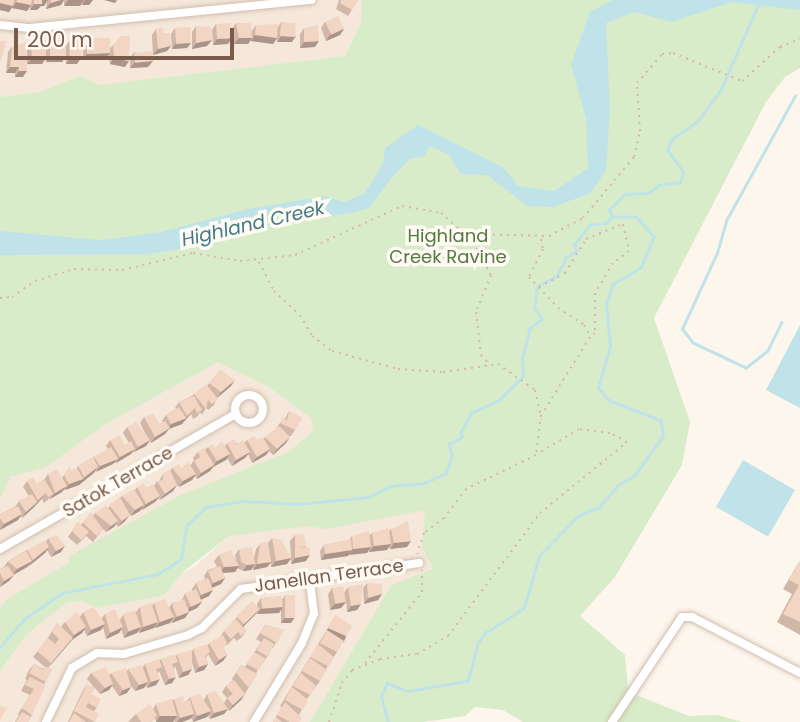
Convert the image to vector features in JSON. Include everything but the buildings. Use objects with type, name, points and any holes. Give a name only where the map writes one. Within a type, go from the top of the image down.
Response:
[{"type":"street","points":[[0,25],[30,28],[312,0]]},
{"type":"street","name":"Satok Terrace","points":[[0,550],[236,414]]},
{"type":"street","name":"Janellan Terrace","points":[[46,722],[72,668],[85,659],[97,653],[124,654],[188,635],[202,628],[241,589],[419,563]]},
{"type":"street","points":[[254,722],[314,614],[310,579]]},
{"type":"street","points":[[612,722],[682,617],[692,617],[800,673]]},
{"type":"path","points":[[470,235],[541,238],[583,218],[634,157],[640,131],[637,83],[662,54],[675,53],[722,76],[745,80],[774,52],[800,39]]},
{"type":"path","points":[[0,298],[12,297],[35,281],[74,269],[122,270],[193,253],[258,260],[302,253],[402,206],[441,213],[470,235],[491,275],[477,312],[481,355],[490,365]]},
{"type":"path","points":[[539,287],[565,273],[586,239],[622,224],[629,251],[613,263],[595,293],[595,333],[541,415]]},
{"type":"path","points":[[541,238],[542,249],[529,277],[584,325],[590,337]]},
{"type":"path","points":[[258,260],[274,291],[300,315],[312,336],[332,352],[398,369],[443,372],[498,364],[519,377],[518,382],[535,390],[541,415],[536,455]]},
{"type":"path","points":[[329,722],[342,683],[365,663],[422,592],[424,576],[416,552],[424,533],[444,518],[466,489],[536,455],[579,429],[610,433],[627,442],[540,513],[448,636],[417,654],[365,663]]},
{"type":"shaded area","points":[[0,0],[371,0],[371,3],[345,56],[0,97]]},
{"type":"shaded area","points":[[231,354],[320,425],[288,452],[178,498],[0,608],[0,483]]},
{"type":"shaded area","points":[[440,503],[438,567],[389,588],[310,722],[0,722],[0,671],[26,635],[68,602],[145,594],[195,566],[231,534]]},
{"type":"green space","name":"Highland Creek Ravine","points":[[362,0],[800,0],[800,68],[785,77],[766,102],[654,318],[690,422],[682,465],[615,577],[580,616],[625,655],[628,688],[636,695],[689,716],[718,715],[742,722],[523,722],[503,710],[475,707],[465,716],[423,722],[310,722],[391,585],[433,569],[422,547],[425,510],[327,529],[305,526],[229,536],[183,572],[164,595],[98,608],[82,601],[68,602],[26,635],[0,671],[0,608],[6,600],[70,562],[69,556],[179,496],[288,452],[313,431],[311,418],[269,387],[218,362],[104,425],[46,467],[10,477],[0,499],[0,97],[40,92],[80,76],[99,85],[345,56],[361,23]]},
{"type":"water","name":"Highland Creek","points":[[613,0],[800,0],[800,10],[732,2],[672,22],[634,12],[606,23],[610,110],[606,170],[591,193],[553,207],[527,206],[487,175],[461,174],[449,155],[430,146],[424,156],[410,159],[392,177],[369,208],[356,212],[246,229],[215,244],[147,254],[0,255],[0,231],[100,240],[157,233],[248,209],[325,196],[344,202],[364,194],[383,164],[385,148],[418,125],[503,167],[518,186],[554,191],[588,168],[586,119],[571,65],[590,12]]},
{"type":"water","points":[[800,325],[800,408],[766,390]]},
{"type":"water","points":[[743,460],[795,490],[768,537],[716,507]]},
{"type":"waterway","points":[[388,722],[381,696],[387,683],[408,691],[468,681],[477,644],[485,633],[524,608],[539,556],[578,516],[599,507],[619,484],[634,476],[663,436],[661,421],[608,400],[598,388],[610,346],[606,304],[613,284],[641,267],[654,237],[636,217],[612,217],[609,210],[625,194],[648,193],[659,185],[680,182],[683,172],[667,150],[672,139],[698,121],[721,89],[760,0]]},
{"type":"waterway","points":[[782,322],[768,351],[746,368],[693,343],[682,329],[717,253],[727,219],[795,96]]},
{"type":"waterway","points":[[0,647],[24,619],[62,593],[158,574],[181,559],[186,526],[206,507],[243,501],[298,504],[368,497],[391,486],[424,483],[446,473],[452,456],[449,444],[462,437],[460,433],[471,413],[499,400],[523,376],[522,359],[530,328],[542,319],[534,308],[537,286],[557,276],[566,257],[577,251],[574,245],[589,225],[606,223],[612,217]]}]
